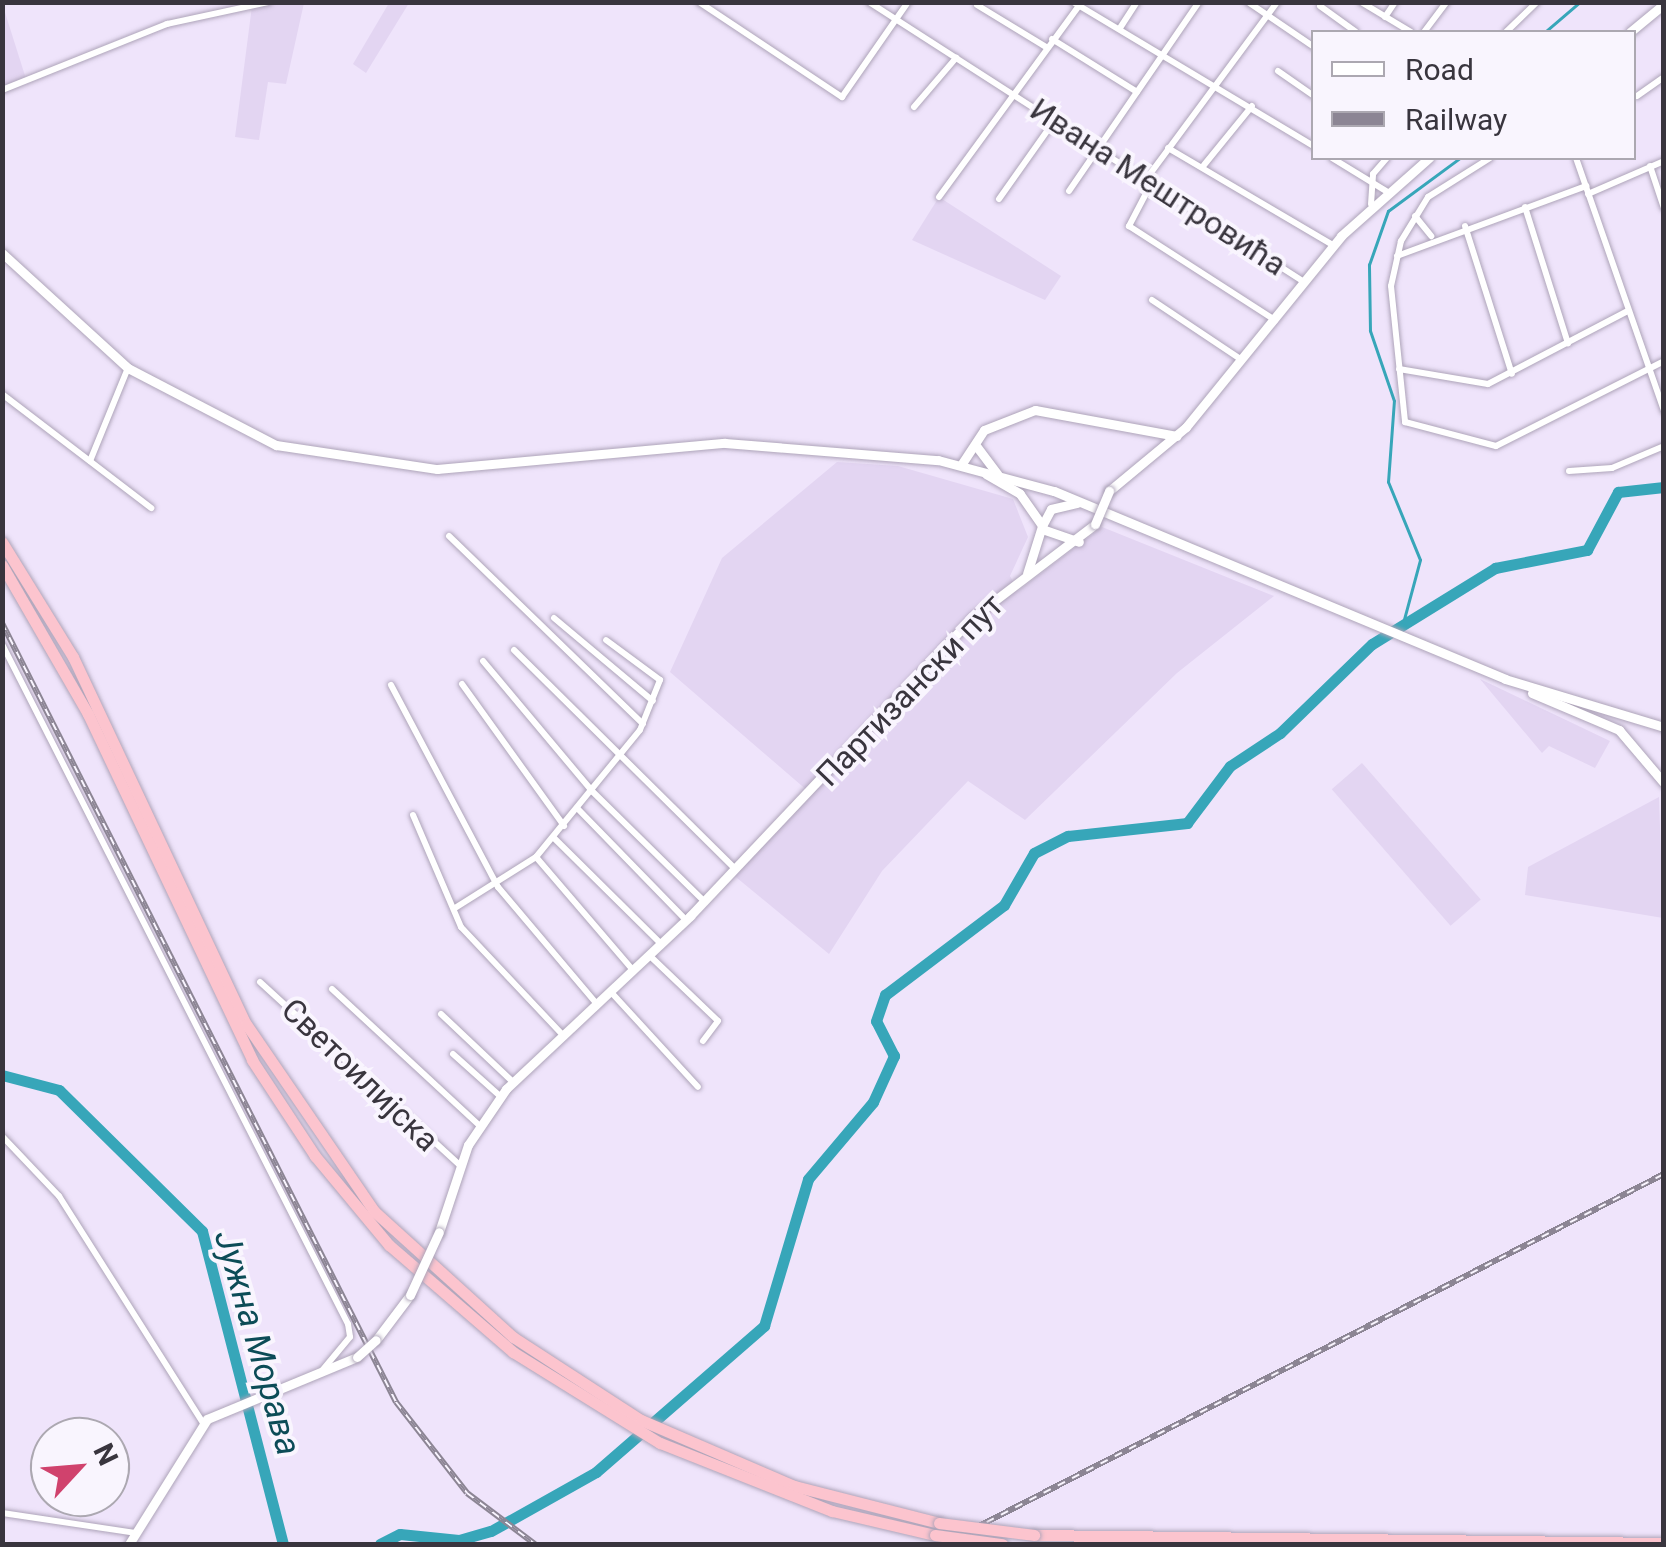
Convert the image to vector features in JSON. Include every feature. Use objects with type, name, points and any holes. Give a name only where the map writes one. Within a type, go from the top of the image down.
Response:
[{"type":"highway","points":[[2,542],[81,673],[246,1024],[322,1146],[461,1295],[638,1425]]},
{"type":"highway","points":[[2,564],[96,729],[227,1012],[315,1156],[436,1290],[662,1438],[794,1486],[937,1529],[1002,1544]]},
{"type":"highway","points":[[937,1529],[1034,1535],[1664,1543]]},
{"type":"main road","points":[[1632,30],[1664,4]]},
{"type":"main road","name":"Партизански пут","points":[[203,1423],[224,1408],[357,1356],[376,1340],[410,1294],[440,1232],[479,1125],[500,1096],[704,902],[962,628],[1026,576],[1080,542],[1095,524],[1110,491],[1178,436],[1244,361],[1333,245],[1371,204],[1426,160]]},
{"type":"main road","points":[[2,253],[128,368],[238,430],[381,467],[796,442],[961,465],[998,474],[1084,504],[1518,684],[1619,730],[1664,784]]},
{"type":"main road","points":[[961,465],[984,430],[1035,410],[1178,436]]},
{"type":"main road","points":[[1134,430],[1153,453]]},
{"type":"main road","points":[[976,444],[998,474]]},
{"type":"main road","points":[[981,470],[1020,494],[1042,527],[1080,542]]},
{"type":"main road","points":[[1026,576],[1042,527],[1057,505],[1084,504]]},
{"type":"main road","points":[[1518,684],[1664,727]]},
{"type":"main road","points":[[128,1544],[203,1423]]},
{"type":"street","points":[[2,90],[167,24],[268,2]]},
{"type":"street","points":[[699,2],[846,96],[908,2]]},
{"type":"street","name":"Ивана Мештровића","points":[[869,2],[1304,282]]},
{"type":"street","points":[[1120,28],[1138,2]]},
{"type":"street","points":[[1070,191],[1199,2]]},
{"type":"street","points":[[1248,2],[1311,45]]},
{"type":"street","points":[[1276,320],[1127,222],[1168,148],[1277,2]]},
{"type":"street","points":[[1361,2],[1408,30]]},
{"type":"street","points":[[1385,17],[1395,2]]},
{"type":"street","points":[[1426,30],[1447,2]]},
{"type":"street","points":[[1508,30],[1537,2]]},
{"type":"street","points":[[939,197],[1077,4],[1215,82],[1311,144]]},
{"type":"street","points":[[977,5],[1046,47]]},
{"type":"street","points":[[1320,6],[1353,30]]},
{"type":"street","points":[[1052,39],[1137,92]]},
{"type":"street","points":[[914,107],[956,58]]},
{"type":"street","points":[[1278,71],[1311,94]]},
{"type":"street","points":[[1636,96],[1664,77]]},
{"type":"street","points":[[1204,165],[1252,106]]},
{"type":"street","points":[[999,199],[1055,120]]},
{"type":"street","points":[[1168,148],[1204,165],[1333,245]]},
{"type":"street","points":[[1335,160],[1386,191]]},
{"type":"street","points":[[1371,204],[1371,181],[1385,160]]},
{"type":"street","points":[[1486,160],[1444,184],[1414,215],[1397,256],[1404,420],[1479,445],[1524,434],[1645,367],[1664,361]]},
{"type":"street","points":[[1577,160],[1645,367],[1664,410]]},
{"type":"street","points":[[1397,256],[1430,236],[1587,190],[1664,162]]},
{"type":"street","points":[[1650,166],[1664,208]]},
{"type":"street","points":[[1525,207],[1568,343]]},
{"type":"street","points":[[1414,215],[1430,236]]},
{"type":"street","points":[[1465,226],[1512,374]]},
{"type":"street","points":[[1152,300],[1244,361]]},
{"type":"street","points":[[1399,369],[1469,386],[1512,374],[1626,312]]},
{"type":"street","points":[[90,461],[128,368]]},
{"type":"street","points":[[2,394],[151,508]]},
{"type":"street","points":[[1569,471],[1612,468],[1664,446]]},
{"type":"street","points":[[449,536],[643,724]]},
{"type":"street","points":[[554,618],[653,701]]},
{"type":"street","points":[[455,908],[498,887],[536,857],[619,759],[643,724],[658,677],[606,640]]},
{"type":"street","points":[[2,644],[348,1324],[350,1337],[319,1374]]},
{"type":"street","points":[[514,650],[619,759],[735,869]]},
{"type":"street","points":[[483,661],[592,791],[704,902]]},
{"type":"street","points":[[462,684],[564,826]]},
{"type":"street","points":[[391,685],[498,887],[596,1003]]},
{"type":"street","points":[[578,809],[686,920]]},
{"type":"street","points":[[413,816],[461,927],[562,1034]]},
{"type":"street","points":[[554,838],[661,944]]},
{"type":"street","points":[[536,857],[632,969]]},
{"type":"street","points":[[649,955],[718,1022],[703,1041]]},
{"type":"street","name":"Светоилијска","points":[[260,982],[462,1166]]},
{"type":"street","points":[[332,989],[479,1125]]},
{"type":"street","points":[[610,991],[698,1087]]},
{"type":"street","points":[[441,1014],[513,1082]]},
{"type":"street","points":[[453,1054],[500,1096]]},
{"type":"street","points":[[2,1136],[59,1196],[203,1423]]},
{"type":"street","points":[[2,1512],[136,1533]]},
{"type":"shaded area","points":[[2,3],[27,82],[6,89],[2,77]]},
{"type":"shaded area","points":[[304,3],[286,84],[268,82],[259,140],[235,137],[252,6]]},
{"type":"shaded area","points":[[389,3],[409,3],[366,73],[353,64]]},
{"type":"shaded area","points":[[939,197],[1061,276],[1045,300],[912,240]]},
{"type":"shaded area","points":[[837,462],[898,466],[1013,499],[1028,537],[1010,576],[1018,591],[1102,527],[1274,596],[1177,673],[1025,820],[968,781],[882,871],[829,954],[731,873],[809,792],[670,672],[722,558]]},
{"type":"shaded area","points":[[1480,679],[1610,741],[1595,768],[1549,746],[1542,753]]},
{"type":"shaded area","points":[[1362,763],[1481,900],[1451,926],[1332,789]]},
{"type":"shaded area","points":[[1659,797],[1663,918],[1525,895],[1528,867]]},
{"type":"waterway","points":[[1547,30],[1580,2]]},
{"type":"waterway","points":[[1403,623],[1420,560],[1388,482],[1394,401],[1370,331],[1369,265],[1388,211],[1457,160]]},
{"type":"waterway","points":[[380,1544],[400,1534],[459,1540],[491,1531],[596,1472],[764,1326],[808,1179],[873,1102],[894,1056],[876,1021],[885,995],[1004,905],[1034,853],[1068,836],[1187,823],[1230,766],[1280,733],[1372,644],[1495,568],[1587,550],[1618,492],[1664,487]]},
{"type":"waterway","name":"Јужна Морава","points":[[2,1075],[59,1090],[202,1231],[283,1544]]},
{"type":"railway","points":[[2,623],[396,1402],[467,1493],[535,1544]]},
{"type":"railway","points":[[944,1544],[1664,1174]]}]
